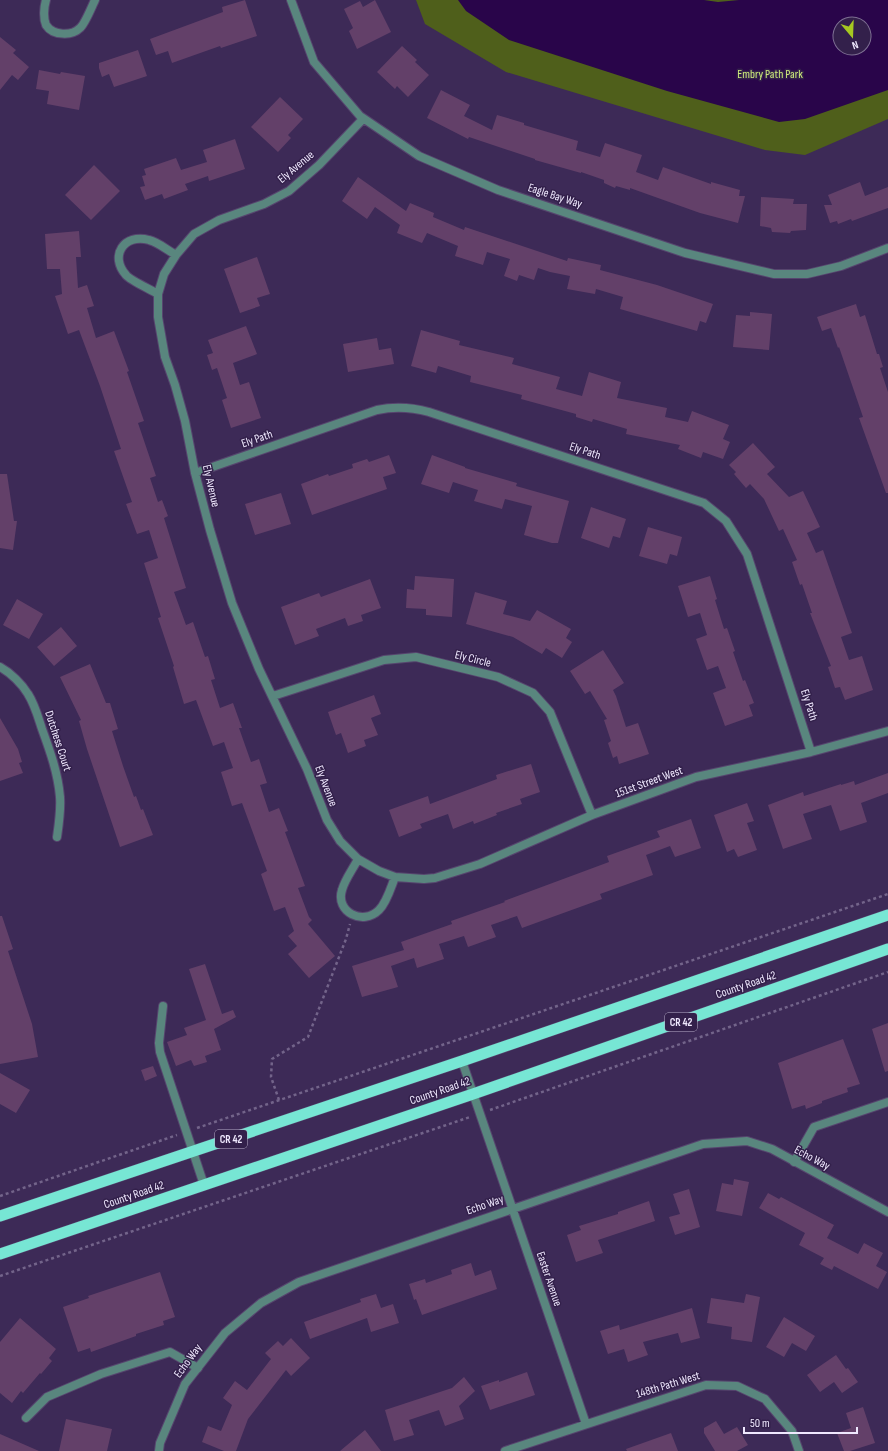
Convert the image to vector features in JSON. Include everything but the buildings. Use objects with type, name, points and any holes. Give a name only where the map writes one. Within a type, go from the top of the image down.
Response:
[{"type":"highway","name":"County Road 42","points":[[0,1216],[462,1061],[888,915]]},
{"type":"highway","name":"County Road 42","points":[[0,1254],[473,1094],[888,949]]},
{"type":"street","points":[[46,0],[44,14],[47,26],[56,33],[68,34],[81,28],[96,0]]},
{"type":"street","name":"Eagle Bay Way","points":[[291,0],[314,62],[363,119],[419,156],[498,190],[685,253],[774,274],[807,274],[842,266],[887,252]]},
{"type":"street","name":"Ely Avenue","points":[[363,119],[319,165],[289,190],[264,204],[219,220],[194,234],[176,255],[164,274],[158,294],[158,317],[165,357],[185,421],[195,473],[232,603],[259,669],[307,769],[327,820],[340,841],[358,859],[395,877],[426,879]]},
{"type":"street","points":[[158,294],[126,276],[119,266],[118,253],[123,243],[134,238],[149,240],[176,255]]},
{"type":"street","name":"Ely Path","points":[[195,473],[377,410],[406,407],[429,412],[704,503],[726,521],[747,554],[811,752]]},
{"type":"street","name":"Ely Circle","points":[[273,696],[384,660],[416,657],[498,677],[533,693],[550,712],[592,815]]},
{"type":"street","name":"Dutchess Court","points":[[0,667],[18,681],[29,695],[37,712],[53,758],[58,779],[60,798],[58,837]]},
{"type":"street","name":"151st Street West","points":[[426,879],[436,878],[480,864],[592,815],[696,777],[811,752],[888,731]]},
{"type":"street","points":[[358,859],[342,890],[341,899],[346,910],[352,916],[361,918],[371,916],[380,910],[386,900],[395,877]]},
{"type":"street","points":[[163,1006],[159,1043],[160,1052],[204,1185]]},
{"type":"street","name":"Easter Avenue","points":[[462,1061],[586,1424]]},
{"type":"street","points":[[794,1162],[814,1127],[888,1102]]},
{"type":"street","name":"Echo Way","points":[[158,1451],[185,1384],[225,1333],[261,1302],[299,1282],[703,1144],[747,1141],[772,1150],[888,1212]]},
{"type":"street","points":[[26,1418],[47,1397],[100,1374],[170,1352],[198,1368]]},
{"type":"street","name":"148th Path West","points":[[586,1424],[706,1384],[737,1386],[765,1399],[792,1431],[799,1451]]},
{"type":"street","points":[[505,1451],[586,1424]]},
{"type":"path","points":[[0,1196],[187,1131],[888,894]]},
{"type":"path","points":[[279,1100],[271,1077],[272,1059],[308,1037],[346,939],[352,916]]},
{"type":"path","points":[[0,1276],[480,1113],[888,972]]},
{"type":"green space","name":"Embry Path Park","points":[[416,0],[888,0],[888,119],[805,155],[765,150],[506,72],[425,24]]},
{"type":"shaded area","name":"Embry Path Park","points":[[458,0],[704,0],[718,2],[739,0],[888,0],[888,90],[805,119],[779,122],[667,91],[509,40],[466,11]]}]
